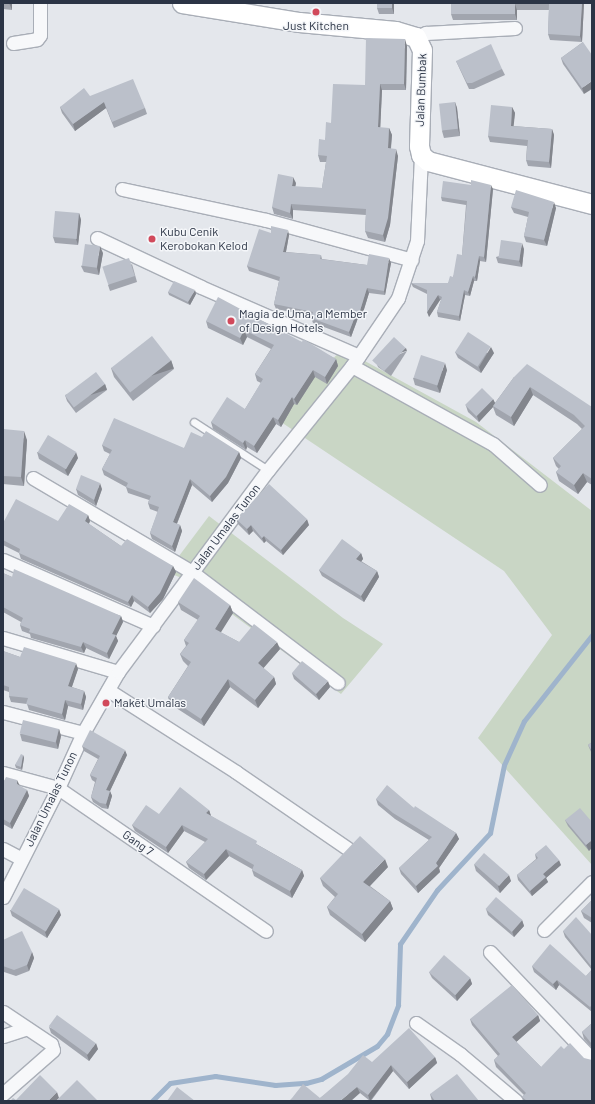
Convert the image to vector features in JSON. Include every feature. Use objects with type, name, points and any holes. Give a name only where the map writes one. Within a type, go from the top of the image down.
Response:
[{"type":"street","points":[[13,43],[37,39],[40,35],[40,3]]},
{"type":"street","name":"Jalan Bumbak","points":[[182,3],[299,22],[396,30],[416,37],[422,50],[419,146],[421,155]]},
{"type":"street","points":[[416,37],[426,32],[515,28]]},
{"type":"street","points":[[421,155],[428,161],[592,204]]},
{"type":"street","name":"Jalan Umalas Tunon","points":[[3,897],[58,788],[83,733],[118,672],[268,470],[355,361],[398,298],[412,260],[420,216],[421,155]]},
{"type":"street","points":[[122,189],[266,220],[412,260]]},
{"type":"street","points":[[97,238],[355,361],[493,444],[540,485]]},
{"type":"street","points":[[33,478],[192,572],[338,683]]},
{"type":"street","points":[[3,560],[153,626]]},
{"type":"street","points":[[3,638],[118,672]]},
{"type":"street","points":[[108,690],[236,772],[347,848]]},
{"type":"street","points":[[3,712],[83,733]]},
{"type":"street","name":"Gang 7","points":[[3,773],[58,788],[266,931]]},
{"type":"street","points":[[3,849],[22,858]]},
{"type":"street","points":[[544,930],[592,882]]},
{"type":"street","points":[[490,952],[592,1059]]},
{"type":"street","points":[[3,1012],[51,1044],[53,1050],[3,1094]]},
{"type":"street","points":[[416,1023],[460,1054],[516,1101]]},
{"type":"street","points":[[3,1036],[27,1028]]},
{"type":"lane","points":[[194,422],[268,470]]},
{"type":"green space","points":[[343,349],[476,422],[592,511],[592,865],[478,738],[552,635],[504,571],[278,420],[311,379]]},
{"type":"green space","points":[[209,516],[343,618],[383,644],[341,694],[184,579],[167,572]]},
{"type":"building","points":[[377,3],[392,3],[392,8],[377,8]]},
{"type":"building","points":[[451,3],[582,3],[580,36],[548,34],[549,4],[515,4],[515,14],[451,14]]},
{"type":"building","points":[[366,38],[405,39],[404,84],[380,84],[378,127],[389,128],[388,148],[396,149],[388,218],[383,235],[365,231],[366,209],[291,204],[290,213],[272,207],[278,174],[293,177],[292,186],[322,188],[327,156],[318,155],[319,139],[325,140],[326,122],[331,123],[333,84],[365,85]]},
{"type":"building","points":[[583,42],[592,55],[592,81],[582,88],[561,58]]},
{"type":"building","points":[[491,44],[502,69],[472,83],[467,83],[456,61]]},
{"type":"building","points":[[133,79],[145,108],[112,122],[104,102],[73,124],[60,107],[84,88],[90,96]]},
{"type":"building","points":[[455,102],[458,129],[442,131],[439,104]]},
{"type":"building","points":[[491,105],[512,107],[511,126],[552,129],[549,162],[526,160],[528,140],[488,136]]},
{"type":"building","points":[[471,180],[491,185],[484,257],[479,256],[475,277],[473,276],[468,292],[464,290],[459,316],[437,312],[442,297],[438,295],[427,312],[427,290],[411,283],[448,283],[450,276],[453,277],[457,254],[462,255],[467,201],[441,197],[443,181],[471,185]]},
{"type":"building","points":[[516,190],[554,202],[544,240],[524,236],[529,212],[511,207]]},
{"type":"building","points":[[55,211],[79,213],[77,239],[53,237]]},
{"type":"building","points":[[271,226],[288,230],[283,252],[321,255],[320,259],[367,265],[369,254],[389,258],[384,291],[367,288],[359,314],[356,314],[349,332],[311,318],[313,312],[274,304],[280,277],[247,266],[259,229],[271,233]]},
{"type":"building","points":[[501,240],[522,243],[519,261],[498,258]]},
{"type":"building","points":[[85,244],[100,246],[97,268],[82,266]]},
{"type":"building","points":[[129,258],[135,276],[108,285],[102,267]]},
{"type":"building","points":[[174,281],[195,290],[188,302],[168,292]]},
{"type":"building","points":[[218,297],[302,342],[303,339],[336,359],[325,377],[313,370],[294,399],[292,397],[278,420],[273,417],[254,446],[245,440],[243,443],[211,422],[227,397],[245,409],[263,379],[255,374],[274,345],[244,330],[240,338],[206,321]]},
{"type":"building","points":[[468,332],[491,347],[478,367],[455,352]]},
{"type":"building","points":[[152,336],[171,360],[130,392],[111,368]]},
{"type":"building","points":[[394,337],[406,348],[384,371],[372,360]]},
{"type":"building","points":[[421,355],[445,363],[437,386],[414,378]]},
{"type":"building","points":[[527,364],[592,407],[592,479],[583,473],[574,485],[556,472],[561,466],[553,458],[585,426],[574,415],[530,387],[511,417],[493,406],[514,377]]},
{"type":"building","points":[[96,372],[105,384],[74,407],[65,395]]},
{"type":"building","points":[[482,388],[493,399],[476,416],[465,405]]},
{"type":"building","points":[[114,418],[184,448],[191,432],[202,437],[206,431],[239,452],[226,477],[210,496],[190,479],[173,522],[180,525],[172,546],[150,533],[159,507],[148,503],[151,496],[126,487],[128,483],[102,469],[112,450],[102,445]]},
{"type":"building","points":[[3,429],[24,431],[21,477],[3,476]]},
{"type":"building","points":[[48,435],[76,452],[66,469],[38,452]]},
{"type":"building","points":[[81,475],[100,483],[94,500],[76,489]]},
{"type":"building","points":[[269,484],[307,519],[281,550],[264,536],[262,538],[251,525],[247,529],[236,519]]},
{"type":"building","points":[[16,499],[58,521],[69,504],[88,515],[85,521],[121,546],[127,539],[173,566],[160,593],[148,607],[132,595],[128,602],[19,553],[20,549],[3,540],[3,523]]},
{"type":"building","points":[[342,539],[361,553],[356,559],[377,571],[361,596],[319,570]]},
{"type":"building","points":[[14,569],[121,616],[112,634],[116,635],[107,653],[83,642],[81,647],[29,632],[30,629],[20,625],[23,618],[3,607],[3,573],[12,577]]},
{"type":"building","points":[[194,578],[230,605],[215,629],[239,642],[254,624],[277,642],[258,663],[274,677],[255,700],[228,679],[201,719],[168,697],[191,662],[180,654],[189,643],[184,640],[200,616],[178,602]]},
{"type":"building","points":[[24,647],[76,663],[68,686],[84,691],[81,704],[65,700],[62,714],[26,704],[28,698],[9,696],[9,687],[3,685],[3,651],[20,657]]},
{"type":"building","points":[[302,661],[328,681],[316,694],[292,673]]},
{"type":"building","points":[[23,720],[59,729],[56,743],[20,734]]},
{"type":"building","points":[[90,730],[125,750],[106,790],[110,791],[106,804],[100,803],[91,797],[97,778],[90,775],[100,756],[82,746]]},
{"type":"building","points":[[592,742],[592,751],[588,745]]},
{"type":"building","points":[[21,754],[23,755],[21,767],[15,765]]},
{"type":"building","points":[[6,777],[17,780],[17,784],[27,790],[10,823],[3,819],[3,783]]},
{"type":"building","points":[[387,785],[414,808],[415,806],[456,833],[436,863],[438,866],[416,886],[399,868],[432,837],[393,813],[376,799]]},
{"type":"building","points":[[180,787],[209,810],[206,813],[257,841],[256,844],[302,870],[290,891],[252,870],[254,865],[226,849],[204,874],[186,862],[208,839],[182,825],[166,847],[132,825],[146,805],[159,814]]},
{"type":"building","points":[[580,808],[592,822],[592,840],[586,845],[565,820]]},
{"type":"building","points":[[360,836],[385,859],[363,882],[390,901],[362,934],[327,907],[338,894],[320,878]]},
{"type":"building","points":[[546,845],[559,860],[543,874],[546,877],[530,891],[517,875],[538,858],[535,854]]},
{"type":"building","points":[[484,853],[509,875],[499,886],[474,864]]},
{"type":"building","points":[[24,888],[59,909],[46,931],[11,910]]},
{"type":"building","points":[[496,897],[522,920],[512,932],[486,909]]},
{"type":"building","points":[[592,900],[592,918],[581,911]]},
{"type":"building","points":[[576,917],[592,935],[592,967],[563,931]]},
{"type":"building","points":[[22,931],[32,952],[27,965],[14,970],[3,966],[3,940]]},
{"type":"building","points":[[550,944],[586,976],[592,969],[592,1005],[590,1007],[557,980],[553,984],[532,966]]},
{"type":"building","points":[[444,955],[470,978],[455,995],[429,972]]},
{"type":"building","points":[[512,985],[538,1015],[512,1037],[541,1067],[561,1046],[564,1049],[570,1043],[584,1058],[592,1060],[592,1101],[527,1101],[522,1097],[526,1093],[494,1060],[500,1054],[470,1019]]},
{"type":"building","points":[[57,1015],[96,1043],[88,1055],[49,1026]]},
{"type":"building","points":[[592,1023],[592,1044],[582,1032]]},
{"type":"building","points":[[409,1028],[435,1057],[407,1082],[391,1065],[368,1095],[357,1087],[340,1101],[289,1101],[303,1084],[320,1098],[348,1074],[363,1055],[372,1062]]},
{"type":"building","points":[[457,1074],[479,1101],[435,1101],[430,1094]]},
{"type":"building","points":[[40,1075],[57,1092],[48,1101],[10,1101],[13,1098],[16,1100]]},
{"type":"building","points":[[77,1080],[98,1101],[56,1101]]},
{"type":"building","points":[[177,1087],[195,1101],[167,1101]]},
{"type":"waterway","points":[[152,1101],[170,1083],[215,1076],[275,1085],[306,1083],[321,1079],[377,1046],[387,1034],[398,1005],[400,944],[437,890],[490,833],[504,765],[524,721],[592,635]]},
{"type":"place","name":"Just Kitchen","points":[[316,12]]},
{"type":"place","name":"Kubu Cenik Kerobokan Kelod","points":[[152,239]]},
{"type":"place","name":"Magia de Uma, a Member of Design Hotels","points":[[231,321]]},
{"type":"place","name":"Makēt Umalas","points":[[106,703]]}]
